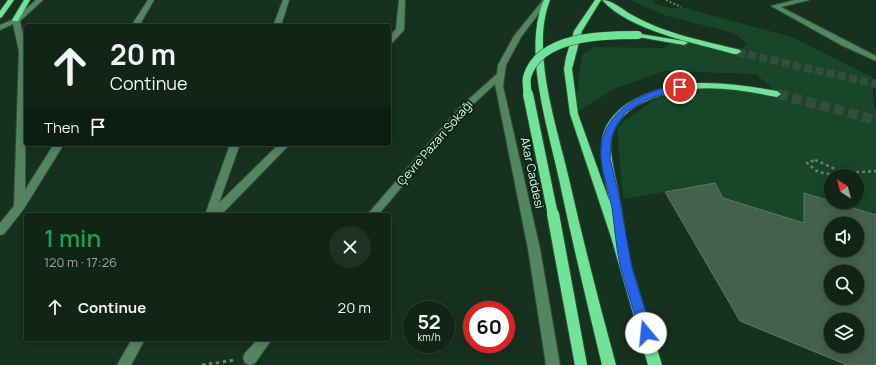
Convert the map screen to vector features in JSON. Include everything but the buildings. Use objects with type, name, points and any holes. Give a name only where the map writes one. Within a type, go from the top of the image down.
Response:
[{"type":"main road","points":[[0,16],[12,0]]},
{"type":"main road","points":[[16,20],[27,0]]},
{"type":"main road","name":"Akar Caddesi","points":[[547,0],[540,19],[542,82],[608,365]]},
{"type":"main road","points":[[598,0],[578,31],[570,57],[570,83],[574,114],[626,268],[655,365]]},
{"type":"main road","points":[[581,365],[556,230],[528,98],[527,77],[532,65],[541,54],[570,41],[604,36],[638,35],[737,52],[645,24],[616,9],[605,0]]},
{"type":"main road","points":[[626,268],[614,196],[605,158],[607,138],[612,125],[624,110],[644,98],[668,89],[693,85],[718,85],[777,94]]},
{"type":"main road","points":[[650,346],[660,365]]},
{"type":"street","points":[[0,28],[16,20],[40,0]]},
{"type":"street","points":[[136,24],[151,0]]},
{"type":"street","points":[[278,24],[286,0]]},
{"type":"street","points":[[391,39],[400,30],[402,0]]},
{"type":"street","name":"Akar Caddesi","points":[[547,0],[518,36],[502,65],[499,86],[534,249],[553,365]]},
{"type":"street","points":[[806,0],[774,6],[850,47],[876,58]]},
{"type":"street","points":[[16,20],[23,51],[19,207]]},
{"type":"street","name":"Çevre Pazarı Sokağı","points":[[374,213],[463,109],[501,74]]},
{"type":"street","points":[[0,231],[19,207],[58,146]]},
{"type":"street","points":[[211,213],[234,146]]},
{"type":"street","points":[[216,213],[283,146]]},
{"type":"street","points":[[124,365],[138,341]]},
{"type":"street","points":[[250,358],[264,341]]},
{"type":"path","points":[[666,0],[681,6]]},
{"type":"path","points":[[815,160],[844,173],[842,176],[818,172],[808,163],[815,160]]},
{"type":"path","points":[[864,172],[876,171]]},
{"type":"path","points":[[202,365],[250,358]]},
{"type":"green space","points":[[630,0],[653,0],[654,3],[671,8],[681,7],[792,37],[872,77],[874,110],[876,110],[876,215],[856,209],[864,209],[864,169],[824,169],[824,207],[804,223],[723,198],[716,183],[623,199],[617,127],[668,89],[773,90],[756,74],[664,71],[614,89],[574,114],[582,55],[594,47],[664,48],[670,43],[680,40],[741,51],[747,43],[734,33],[667,16]]},
{"type":"tunnel","points":[[737,52],[876,84]]},
{"type":"tunnel","points":[[777,94],[781,95]]},
{"type":"tunnel","points":[[778,94],[876,120]]},
{"type":"route","points":[[646,333],[626,268],[614,196],[605,158],[607,138],[612,125],[624,110],[644,98],[668,89],[680,87]]}]
